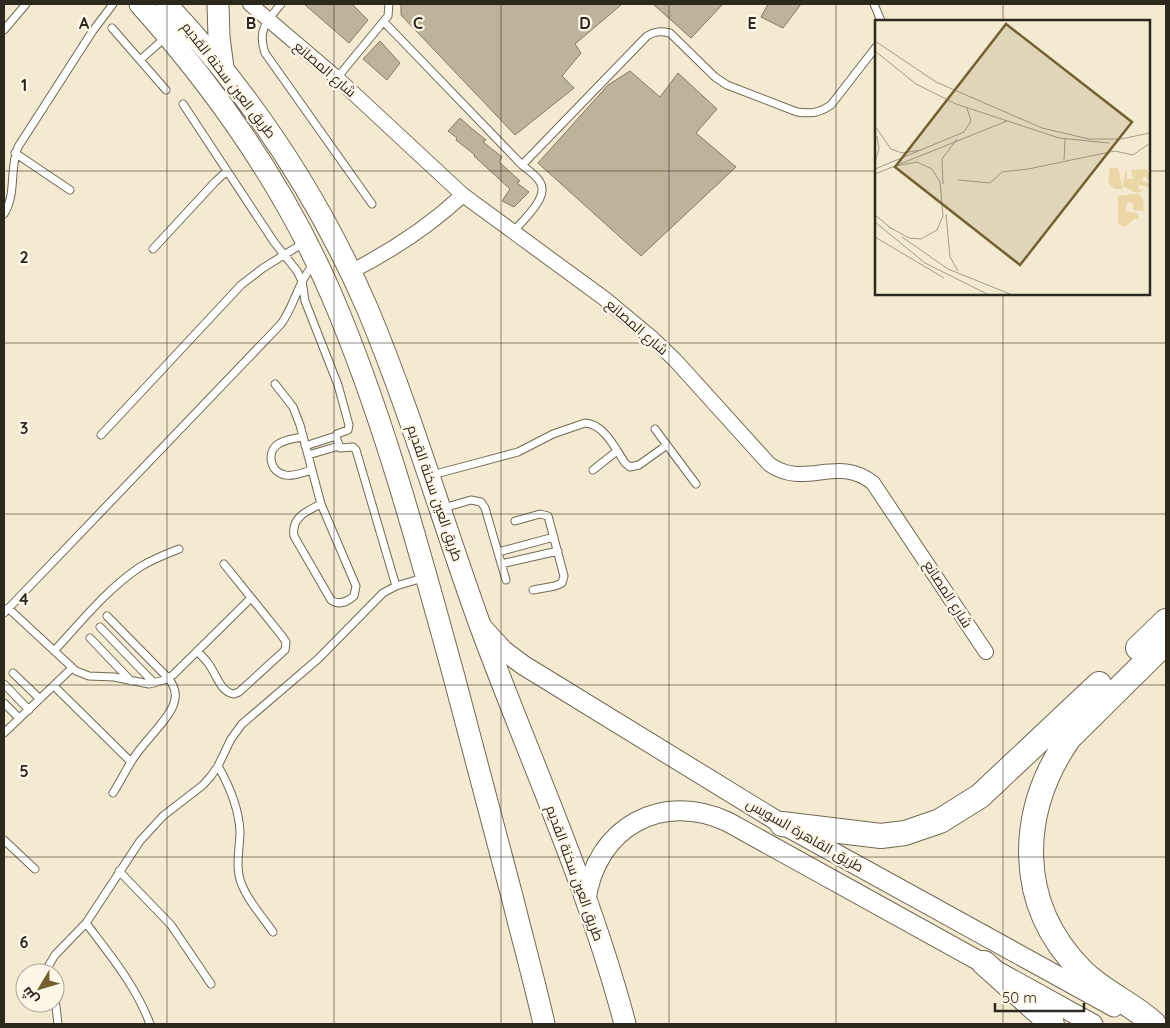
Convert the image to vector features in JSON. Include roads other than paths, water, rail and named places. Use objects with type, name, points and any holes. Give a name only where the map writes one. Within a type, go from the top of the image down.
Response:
[{"type":"highway","points":[[782,824],[881,836],[906,833],[940,821],[980,796],[1166,621]]},
{"type":"highway","points":[[1154,1024],[1134,1007],[1092,980],[1068,956],[1056,938],[1038,898],[1033,876],[1031,838],[1034,812],[1041,788],[1064,745],[1080,725],[1166,642]]},
{"type":"highway","points":[[984,963],[1052,1024]]},
{"type":"main road","name":"طريق العين سخنة القديم","points":[[140,4],[196,70],[252,149],[282,196],[316,262],[349,338],[384,432],[426,577],[481,777],[544,1024]]},
{"type":"main road","name":"طريق العين سخنة القديم","points":[[166,4],[223,68],[277,142],[303,185],[350,272],[381,344],[412,424],[480,625],[586,900],[609,966],[625,1024]]},
{"type":"main road","points":[[218,4],[219,37],[223,68]]},
{"type":"main road","name":"طريق القاهرة السويس","points":[[480,625],[503,650],[523,665],[782,824],[1146,1024]]},
{"type":"main road","name":"طريق القاهرة السويس","points":[[586,900],[596,863],[611,842],[625,829],[642,819],[666,811],[704,812],[728,822],[1093,1024]]},
{"type":"street","name":"شارع المصانع","points":[[250,4],[337,78],[463,195],[605,298],[653,339],[675,360],[764,459],[776,469],[797,475],[845,470],[865,476],[873,483],[986,652]]},
{"type":"street","points":[[350,272],[401,245],[423,230],[463,195]]},
{"type":"lane","points":[[4,30],[26,4]]},
{"type":"lane","points":[[4,214],[10,199],[15,154],[18,147],[92,32],[113,4]]},
{"type":"lane","points":[[281,4],[265,24],[262,38],[265,53],[372,204]]},
{"type":"lane","points":[[337,78],[384,22],[390,12],[390,4]]},
{"type":"lane","points":[[874,4],[881,20]]},
{"type":"lane","points":[[384,22],[522,165],[540,181],[542,196],[512,232]]},
{"type":"lane","points":[[112,28],[166,90]]},
{"type":"lane","points":[[522,165],[647,36],[654,32],[662,31],[670,34],[715,77],[728,85],[798,112],[809,114],[821,112],[831,105],[875,48]]},
{"type":"lane","points":[[140,60],[168,35]]},
{"type":"lane","points":[[183,104],[274,242],[292,263],[302,281],[305,301],[330,359],[349,425],[348,430],[305,446]]},
{"type":"lane","points":[[15,154],[70,190]]},
{"type":"lane","points":[[153,250],[227,171]]},
{"type":"lane","points":[[101,435],[240,285],[262,268],[305,241]]},
{"type":"lane","points":[[251,598],[168,678],[154,684],[114,676],[82,674],[72,668],[6,610],[276,330],[290,312],[302,281],[316,262]]},
{"type":"lane","points":[[275,384],[293,407],[321,504],[356,586],[354,596],[342,603],[334,603],[331,600],[294,536],[294,525],[300,516],[321,504]]},
{"type":"lane","points":[[429,476],[518,452],[553,434],[585,423],[600,429],[627,465],[636,467],[667,445]]},
{"type":"lane","points":[[655,429],[696,484]]},
{"type":"lane","points":[[336,436],[341,449],[353,446],[356,450],[396,586]]},
{"type":"lane","points":[[303,437],[280,442],[275,446],[271,463],[274,469],[284,475],[290,476],[312,470]]},
{"type":"lane","points":[[308,455],[339,446]]},
{"type":"lane","points":[[593,470],[617,451]]},
{"type":"lane","points":[[440,509],[471,500],[481,502],[485,508],[506,580]]},
{"type":"lane","points":[[515,521],[540,514],[546,515],[549,518],[558,551],[564,576],[562,583],[533,590]]},
{"type":"lane","points":[[498,552],[554,537]]},
{"type":"lane","points":[[54,651],[124,579],[159,557],[179,549]]},
{"type":"lane","points":[[501,564],[558,551]]},
{"type":"lane","points":[[197,651],[209,664],[214,675],[226,691],[234,694],[239,692],[283,653],[286,646],[284,639],[224,564]]},
{"type":"lane","points":[[50,963],[55,955],[86,924],[119,871],[140,842],[163,816],[203,785],[218,766],[231,739],[242,724],[318,659],[383,593],[396,586],[426,577]]},
{"type":"lane","points":[[107,616],[168,678],[175,690],[171,710],[131,762],[125,776],[113,793]]},
{"type":"lane","points":[[100,627],[154,684]]},
{"type":"lane","points":[[90,638],[132,681]]},
{"type":"lane","points":[[5,729],[29,710],[72,668]]},
{"type":"lane","points":[[13,673],[40,699]]},
{"type":"lane","points":[[4,684],[29,710]]},
{"type":"lane","points":[[54,686],[131,762]]},
{"type":"lane","points":[[4,703],[20,718]]},
{"type":"lane","points":[[218,766],[232,793],[238,813],[240,833],[238,869],[241,882],[273,932]]},
{"type":"lane","points":[[4,840],[35,869]]},
{"type":"lane","points":[[119,871],[171,925],[211,984]]},
{"type":"lane","points":[[86,924],[121,969],[134,990],[150,1024]]}]
